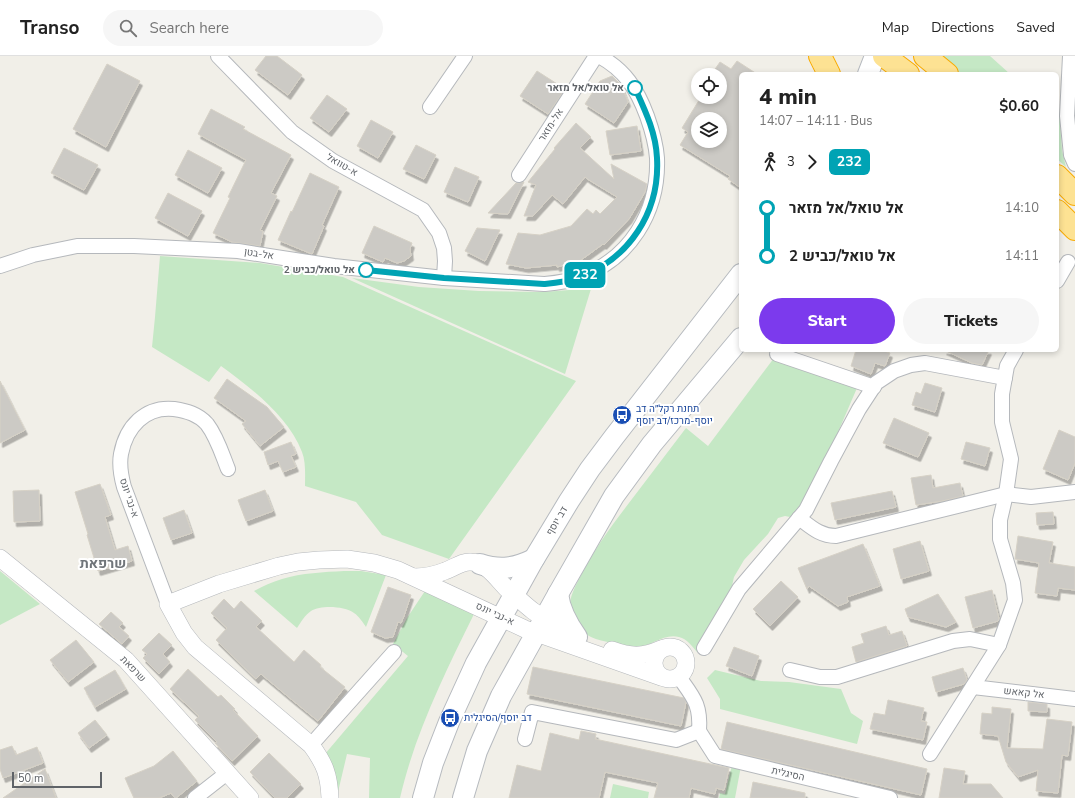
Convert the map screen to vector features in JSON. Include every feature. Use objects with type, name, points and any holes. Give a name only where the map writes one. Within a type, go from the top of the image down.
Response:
[{"type":"highway","points":[[820,56],[828,72]]},
{"type":"highway","points":[[884,56],[905,72]]},
{"type":"highway","points":[[924,56],[944,72]]},
{"type":"highway","points":[[1059,178],[1075,194]]},
{"type":"highway","points":[[1059,213],[1075,229]]},
{"type":"main road","points":[[869,72],[875,56]]},
{"type":"main road","points":[[917,72],[924,56]]},
{"type":"main road","name":"דב יוסף","points":[[423,798],[433,763],[449,722],[476,663],[534,559],[569,501],[590,469],[614,437],[739,277]]},
{"type":"main road","points":[[463,798],[477,751],[501,696],[614,496],[652,444],[739,340]]},
{"type":"main road","points":[[480,564],[506,568],[517,566],[534,559]]},
{"type":"main road","points":[[558,594],[562,612],[577,637]]},
{"type":"street","name":"א-טוואל","points":[[218,56],[292,132],[333,161],[423,210],[439,233],[444,248],[444,278]]},
{"type":"street","points":[[430,107],[465,56]]},
{"type":"street","name":"אל-בטן","points":[[0,266],[33,255],[77,246],[134,246],[238,251],[334,266],[444,278],[544,284],[576,279],[593,272],[608,263],[622,251],[637,234],[646,219],[657,178],[657,156],[652,131],[634,88],[623,73],[614,65],[598,56]]},
{"type":"street","name":"אל-מזאר","points":[[519,175],[598,56]]},
{"type":"street","points":[[1071,58],[1067,116],[1071,155],[1075,164]]},
{"type":"street","points":[[1059,278],[1068,262]]},
{"type":"street","points":[[930,754],[999,645],[1015,600],[1013,583],[1000,539],[1000,520],[1006,494],[1010,459],[1002,422],[1002,394],[1007,366],[1015,352]]},
{"type":"street","points":[[777,354],[874,387]]},
{"type":"street","points":[[704,648],[739,589],[806,510],[859,409],[876,383],[894,371],[911,365],[925,363],[1005,378]]},
{"type":"street","name":"א-נבי יונס","points":[[228,469],[215,437],[206,424],[195,415],[183,410],[168,409],[154,411],[142,416],[132,427],[125,439],[120,466],[124,487],[168,604],[184,633],[195,647],[311,745],[327,772],[330,798]]},
{"type":"street","points":[[799,518],[819,532],[828,536],[836,536],[1006,494],[1031,497],[1075,492]]},
{"type":"street","name":"שרפאת","points":[[0,558],[126,660],[250,798]]},
{"type":"street","name":"א-נבי יונס","points":[[168,604],[219,584],[279,566],[298,562],[347,559],[374,563],[398,570],[501,618],[540,626]]},
{"type":"street","name":"א-נבי יונס","points":[[415,577],[427,577],[467,562],[475,562],[480,564]]},
{"type":"street","points":[[480,564],[490,571],[534,612],[540,626],[668,679],[676,678],[682,674],[686,667],[686,659],[678,648],[669,646],[650,654],[640,656],[629,655],[540,626]]},
{"type":"street","points":[[454,595],[451,587],[451,580],[453,570],[456,567]]},
{"type":"street","points":[[790,670],[820,677],[837,677],[953,641],[970,639],[999,645]]},
{"type":"street","points":[[661,649],[653,661],[655,670],[661,677]]},
{"type":"street","points":[[311,745],[394,652]]},
{"type":"street","name":"הסיגלית","points":[[679,676],[697,703],[700,720],[699,730],[715,756],[890,798]]},
{"type":"street","name":"אל קאאש","points":[[973,687],[1075,699]]},
{"type":"street","points":[[525,739],[532,712],[676,740],[699,730]]},
{"type":"street","points":[[195,798],[227,772]]},
{"type":"green space","points":[[940,56],[990,56],[1008,72],[959,72]]},
{"type":"green space","points":[[1059,108],[1062,150],[1066,167],[1059,161]]},
{"type":"green space","points":[[160,256],[260,263],[343,277],[576,381],[449,559],[382,535],[356,502],[305,486],[305,469],[302,452],[288,426],[256,393],[221,366],[209,382],[152,347]]},
{"type":"green space","points":[[352,278],[419,287],[479,291],[541,292],[569,290],[583,286],[594,279],[565,374]]},
{"type":"green space","points":[[774,358],[836,376],[834,381],[857,388],[823,467],[795,518],[785,516],[778,518],[768,534],[744,560],[734,577],[729,599],[697,652],[687,641],[674,636],[663,638],[635,648],[621,646],[591,637],[576,623],[570,608],[570,603],[575,586],[604,537],[686,428],[708,446]]},
{"type":"green space","points":[[0,571],[40,604],[0,625]]},
{"type":"green space","points":[[361,571],[386,575],[366,627],[358,616],[350,611],[326,607],[311,611],[297,628],[254,591],[271,583],[297,575]]},
{"type":"green space","points":[[425,591],[474,614],[422,727],[406,774],[400,798],[369,798],[370,758],[347,754],[338,792],[325,754],[408,656],[393,644],[407,618]]},
{"type":"green space","points":[[715,670],[761,681],[789,682],[841,689],[851,713],[863,721],[857,744],[720,709],[720,699],[707,678]]},
{"type":"green space","points":[[732,765],[741,766],[735,798],[719,798],[720,793],[725,794]]},
{"type":"green space","points":[[613,784],[649,792],[648,798],[610,798]]},
{"type":"building","points":[[266,56],[277,56],[302,75],[288,95],[255,70]]},
{"type":"building","points":[[737,61],[754,72],[739,72],[739,187],[728,179],[730,176],[680,145],[688,132],[682,128],[691,113],[691,148],[727,148],[727,112],[692,112],[697,104],[727,104],[727,68],[716,68],[720,62],[731,69]]},
{"type":"building","points":[[107,64],[140,81],[106,147],[73,129]]},
{"type":"building","points":[[537,71],[565,89],[548,114],[520,96]]},
{"type":"building","points":[[612,76],[621,85],[628,102],[614,123],[585,104],[600,81]]},
{"type":"building","points":[[327,95],[347,109],[329,132],[310,118]]},
{"type":"building","points":[[211,109],[245,127],[243,129],[291,155],[271,193],[277,196],[260,230],[263,231],[260,246],[232,242],[213,233],[246,160],[198,134]]},
{"type":"building","points":[[371,120],[393,132],[378,158],[357,146]]},
{"type":"building","points":[[576,123],[591,137],[580,148],[614,179],[611,164],[647,184],[645,192],[629,219],[604,245],[603,244],[581,260],[557,267],[557,265],[526,268],[506,264],[518,233],[540,235],[571,226],[587,209],[593,214],[596,210],[600,214],[617,197],[585,177],[563,204],[552,195],[533,216],[524,216],[536,185],[528,182],[555,149],[554,148]]},
{"type":"building","points":[[637,126],[641,151],[610,155],[606,131]]},
{"type":"building","points":[[416,145],[436,155],[424,179],[403,169]]},
{"type":"building","points":[[64,148],[98,165],[84,190],[51,173]]},
{"type":"building","points":[[188,150],[222,168],[208,193],[175,175]]},
{"type":"building","points":[[455,167],[479,177],[468,202],[444,192]]},
{"type":"building","points":[[310,173],[339,187],[322,225],[324,226],[312,254],[278,240]]},
{"type":"building","points":[[524,182],[508,214],[488,213],[516,183]]},
{"type":"building","points":[[168,193],[202,211],[188,236],[155,218]]},
{"type":"building","points":[[374,226],[412,243],[410,249],[411,256],[404,261],[397,263],[385,258],[383,262],[362,253]]},
{"type":"building","points":[[477,228],[500,230],[485,261],[465,251]]},
{"type":"building","points":[[855,352],[890,353],[885,366],[875,363],[871,374],[851,366]]},
{"type":"building","points":[[948,352],[988,352],[982,365],[972,363]]},
{"type":"building","points":[[227,379],[267,407],[284,427],[260,446],[242,424],[246,421],[214,398]]},
{"type":"building","points":[[0,381],[25,430],[0,443]]},
{"type":"building","points":[[925,383],[942,388],[935,412],[912,405],[916,392],[921,394]]},
{"type":"building","points":[[894,418],[929,433],[918,457],[883,443]]},
{"type":"building","points":[[1059,430],[1075,437],[1075,463],[1068,480],[1043,469]]},
{"type":"building","points":[[291,442],[296,454],[291,456],[296,467],[283,472],[278,461],[268,465],[264,452]]},
{"type":"building","points":[[966,442],[990,448],[985,466],[961,459]]},
{"type":"building","points":[[931,475],[933,488],[960,483],[963,496],[916,505],[911,478]]},
{"type":"building","points":[[100,484],[111,515],[105,517],[115,550],[128,546],[132,561],[98,571],[75,492]]},
{"type":"building","points":[[39,490],[40,521],[14,522],[13,491]]},
{"type":"building","points":[[265,490],[273,511],[246,521],[238,500]]},
{"type":"building","points":[[892,491],[896,507],[835,520],[831,503]]},
{"type":"building","points":[[184,510],[192,533],[171,540],[163,518]]},
{"type":"building","points":[[1053,512],[1054,524],[1037,525],[1036,513]]},
{"type":"building","points":[[1018,536],[1053,542],[1049,563],[1075,567],[1075,590],[1058,588],[1057,596],[1035,593],[1039,563],[1015,559]]},
{"type":"building","points":[[920,541],[929,571],[901,579],[893,549]]},
{"type":"building","points":[[863,544],[880,586],[847,597],[848,602],[838,606],[809,586],[807,589],[798,568]]},
{"type":"building","points":[[781,581],[798,597],[770,626],[753,609]]},
{"type":"building","points":[[388,587],[411,595],[401,623],[398,622],[393,637],[385,638],[371,632]]},
{"type":"building","points":[[992,590],[999,619],[998,621],[973,628],[965,597]]},
{"type":"building","points":[[938,594],[956,622],[946,627],[908,617],[905,609]]},
{"type":"building","points":[[224,599],[234,609],[241,601],[262,621],[256,627],[294,662],[304,650],[321,665],[320,667],[345,687],[318,721],[261,674],[256,679],[216,640],[227,628],[211,613]]},
{"type":"building","points":[[111,612],[123,623],[119,627],[129,636],[122,644],[99,624]]},
{"type":"building","points":[[886,626],[889,635],[902,631],[907,646],[856,662],[852,647],[864,643],[861,634]]},
{"type":"building","points":[[159,633],[172,645],[163,654],[170,662],[159,674],[143,658],[147,654],[142,650]]},
{"type":"building","points":[[76,640],[94,662],[68,682],[50,660]]},
{"type":"building","points":[[734,647],[759,656],[752,676],[726,666]]},
{"type":"building","points":[[533,667],[684,698],[686,702],[681,726],[527,694]]},
{"type":"building","points":[[963,668],[967,680],[964,684],[936,692],[932,677]]},
{"type":"building","points":[[188,669],[218,697],[221,695],[258,736],[232,761],[215,743],[217,742],[195,720],[199,716],[170,689]]},
{"type":"building","points":[[115,670],[126,689],[95,707],[84,688]]},
{"type":"building","points":[[888,700],[924,708],[921,721],[927,722],[923,740],[870,729],[874,713],[885,715]]},
{"type":"building","points":[[1028,702],[1047,704],[1047,712],[1028,711]]},
{"type":"building","points":[[992,707],[1011,709],[1007,748],[1043,749],[1047,719],[1072,722],[1068,756],[1062,755],[1058,793],[1036,791],[1038,770],[1018,777],[1006,762],[998,736],[980,734],[982,713],[992,714]]},
{"type":"building","points":[[95,720],[107,735],[89,748],[78,733]]},
{"type":"building","points":[[727,722],[927,769],[921,795],[721,749]]},
{"type":"building","points":[[581,731],[596,734],[595,739],[729,768],[724,790],[716,788],[715,794],[691,788],[689,798],[654,798],[658,783],[605,772],[599,798],[509,798],[517,765],[541,771],[550,733],[579,740]]},
{"type":"building","points":[[12,746],[16,755],[37,747],[43,763],[3,778],[0,769],[0,750]]},
{"type":"building","points":[[173,751],[197,781],[176,798],[171,793],[159,798],[134,798],[125,778],[154,766]]},
{"type":"building","points":[[269,753],[301,784],[287,798],[275,798],[250,772]]},
{"type":"building","points":[[944,768],[965,771],[963,784],[991,784],[1003,798],[939,798]]},
{"type":"building","points":[[45,769],[56,798],[3,798]]},
{"type":"building","points":[[753,782],[805,793],[805,798],[750,798]]},
{"type":"bus line","name":"232","points":[[366,270],[444,278],[544,284],[576,279],[593,272],[608,263],[622,251],[637,234],[646,219],[657,178],[657,156],[652,131],[635,88]]},
{"type":"place","name":"אל טואל/אל מזאר","points":[[635,88]]},
{"type":"place","name":"אל טואל/כביש 2","points":[[366,270]]},
{"type":"place","name":"תחנת רקל״ה דב יוסף-מרכז/דב יוסף","points":[[622,415]]},
{"type":"place","name":"דב יוסף/הסיגלית","points":[[450,718]]},
{"type":"district","name":"שרפאת","points":[[103,563]]}]
